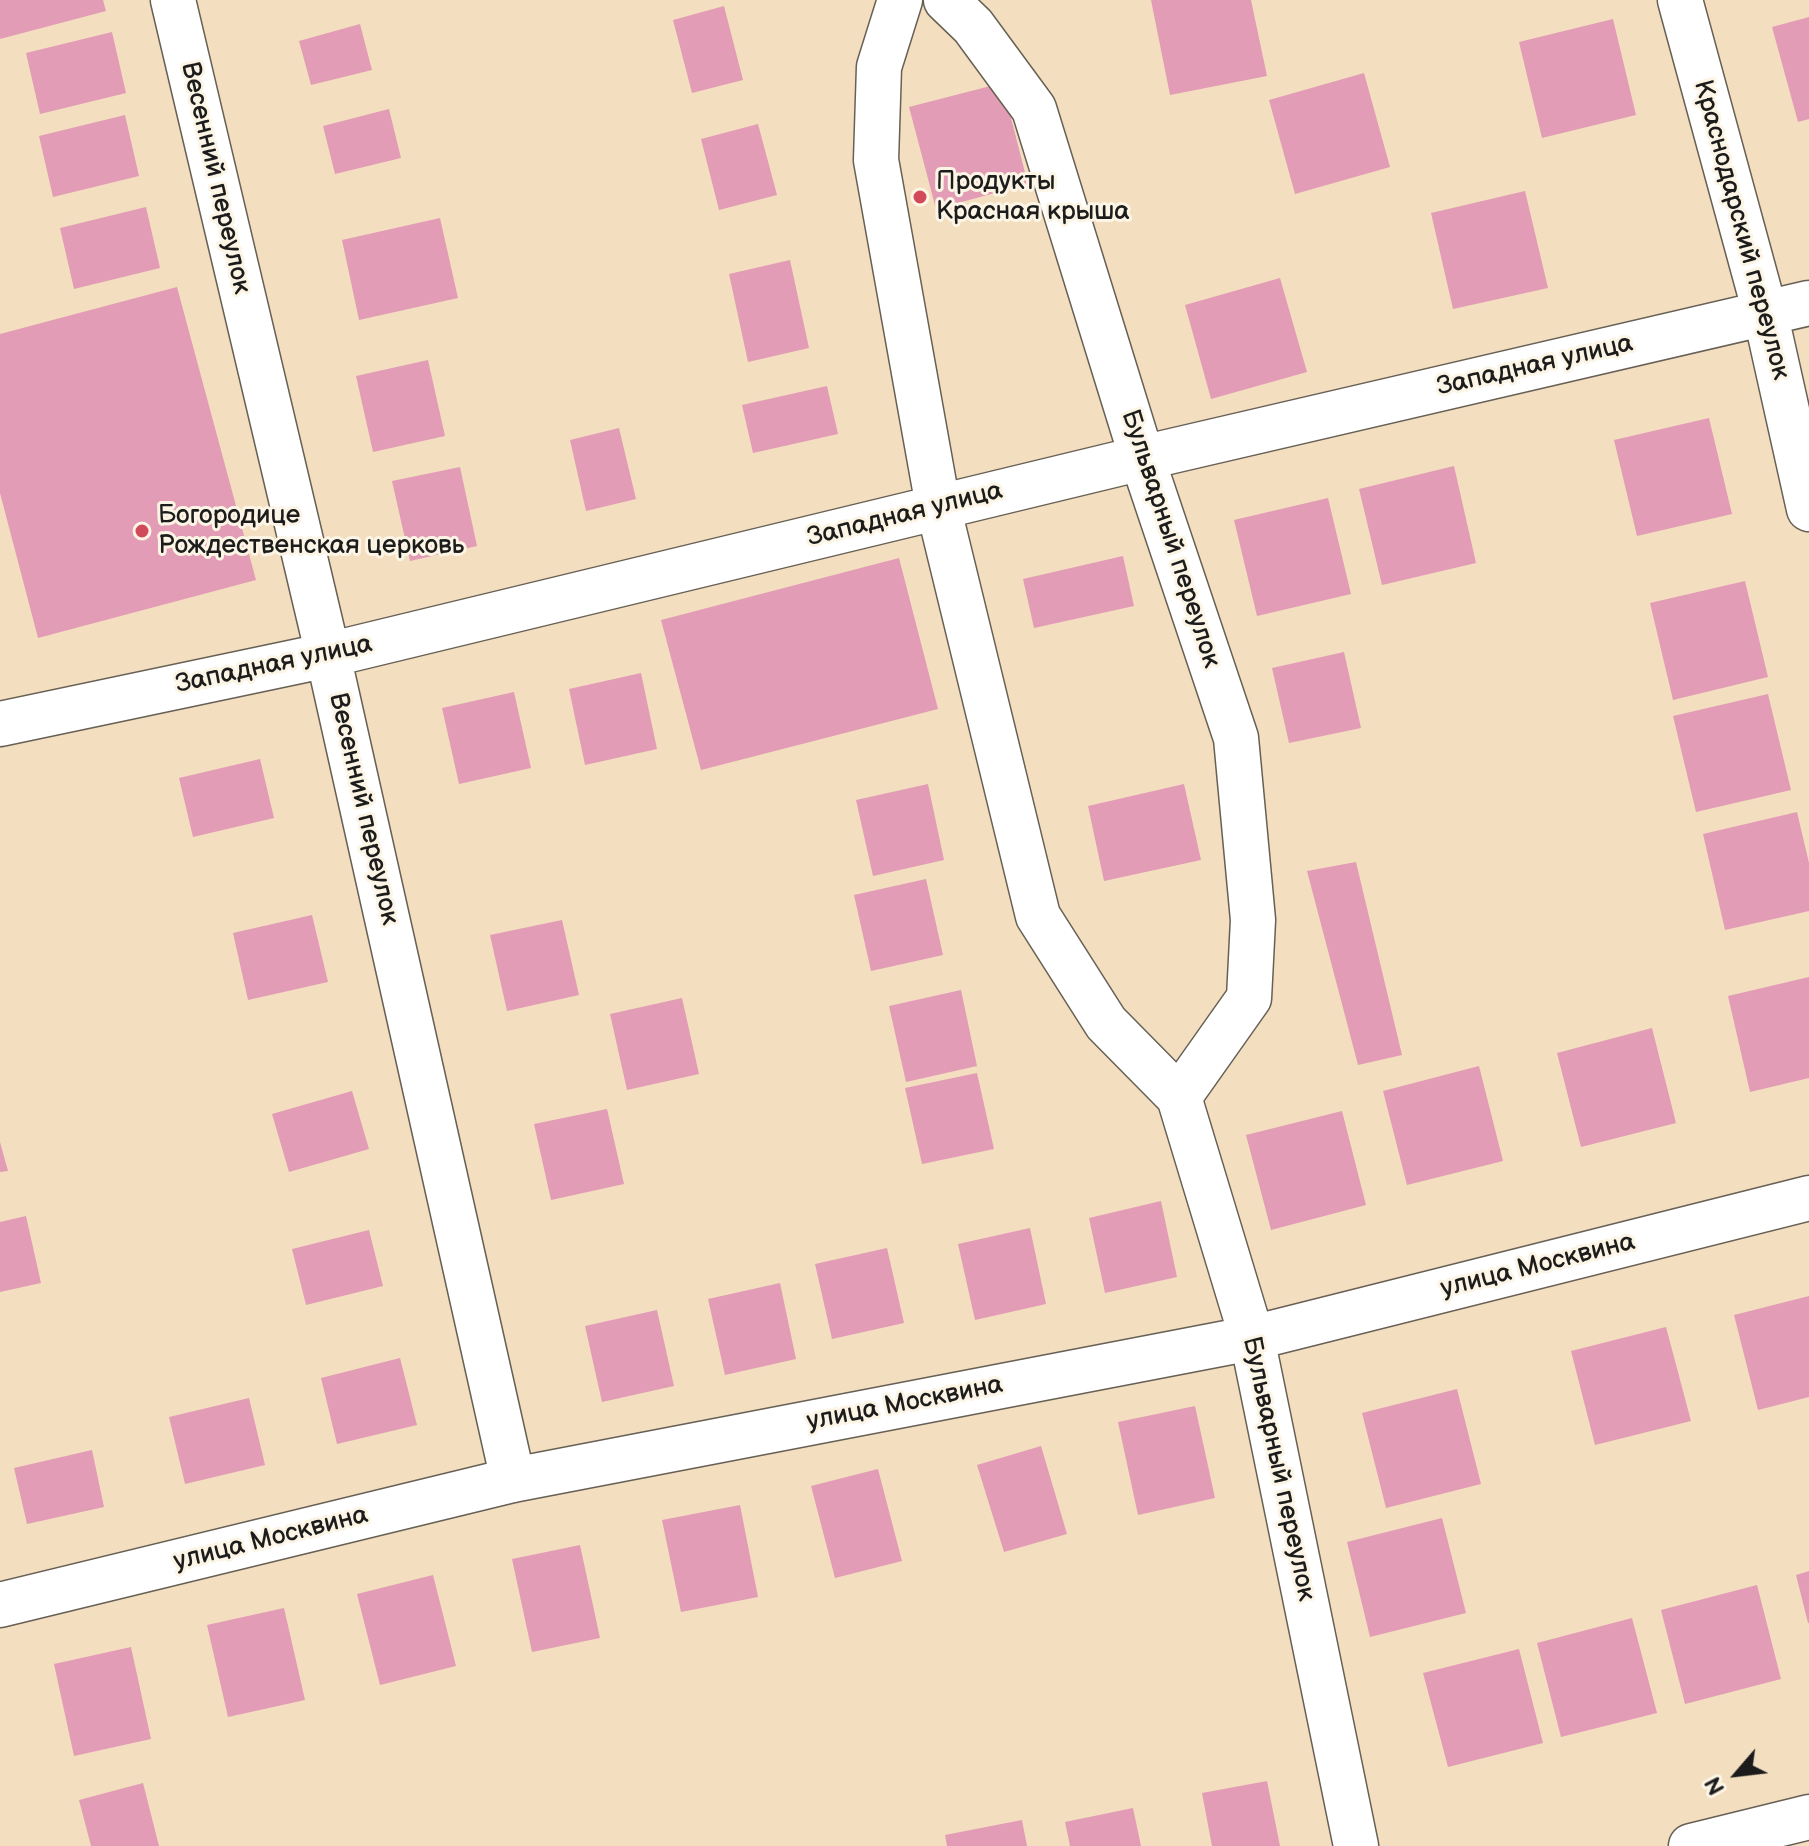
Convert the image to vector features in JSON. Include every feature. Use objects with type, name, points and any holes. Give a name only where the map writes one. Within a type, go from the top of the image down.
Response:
[{"type":"street","name":"Весенний переулок","points":[[173,0],[328,655],[513,1480]]},
{"type":"street","name":"Бульварный переулок","points":[[900,0],[879,67],[876,160],[938,506],[1038,916],[1106,1023],[1179,1097],[1252,1338],[1356,1846]]},
{"type":"street","name":"Бульварный переулок","points":[[946,0],[973,26],[1034,109],[1142,458],[1236,738],[1253,920],[1249,998],[1179,1097]]},
{"type":"street","name":"Краснодарский переулок","points":[[1680,0],[1765,312],[1809,509]]},
{"type":"street","name":"Западная улица","points":[[0,724],[328,655],[938,506],[1809,303]]},
{"type":"street","name":"улица Москвина","points":[[0,1605],[513,1480],[1252,1338],[1809,1198]]},
{"type":"street","points":[[1691,1846],[1809,1817]]},
{"type":"building","points":[[0,0],[103,0],[106,11],[0,39]]},
{"type":"building","points":[[1151,0],[1251,0],[1267,76],[1170,95]]},
{"type":"building","points":[[724,6],[743,80],[692,93],[673,20]]},
{"type":"building","points":[[1809,17],[1809,119],[1798,122],[1772,27]]},
{"type":"building","points":[[1613,19],[1636,115],[1542,138],[1519,42]]},
{"type":"building","points":[[360,24],[372,70],[311,85],[299,41]]},
{"type":"building","points":[[112,32],[126,93],[40,114],[26,53]]},
{"type":"building","points":[[1364,73],[1390,167],[1295,194],[1269,100]]},
{"type":"building","points":[[1002,83],[1028,184],[936,209],[909,107]]},
{"type":"building","points":[[389,109],[401,158],[335,174],[323,126]]},
{"type":"building","points":[[125,115],[139,176],[53,197],[39,136]]},
{"type":"building","points":[[758,124],[777,195],[719,210],[701,139]]},
{"type":"building","points":[[1525,191],[1548,288],[1453,309],[1431,213]]},
{"type":"building","points":[[146,207],[160,268],[74,289],[60,228]]},
{"type":"building","points":[[440,218],[458,298],[359,320],[342,240]]},
{"type":"building","points":[[790,260],[809,348],[748,362],[729,274]]},
{"type":"building","points":[[1280,278],[1307,372],[1211,399],[1185,305]]},
{"type":"building","points":[[177,287],[256,580],[38,638],[0,493],[0,334]]},
{"type":"building","points":[[428,360],[445,436],[373,452],[356,376]]},
{"type":"building","points":[[827,386],[838,434],[753,453],[742,405]]},
{"type":"building","points":[[1709,418],[1732,514],[1637,536],[1614,440]]},
{"type":"building","points":[[619,428],[636,499],[586,511],[570,440]]},
{"type":"building","points":[[1454,466],[1476,563],[1382,585],[1359,489]]},
{"type":"building","points":[[460,467],[477,546],[410,561],[392,481]]},
{"type":"building","points":[[1328,498],[1351,594],[1257,616],[1234,520]]},
{"type":"building","points":[[1123,556],[1134,606],[1034,628],[1023,579]]},
{"type":"building","points":[[899,558],[938,709],[701,770],[661,620]]},
{"type":"building","points":[[1745,581],[1768,677],[1673,700],[1650,603]]},
{"type":"building","points":[[1344,652],[1361,728],[1289,743],[1272,668]]},
{"type":"building","points":[[641,673],[657,749],[585,765],[569,689]]},
{"type":"building","points":[[514,692],[531,768],[459,784],[442,708]]},
{"type":"building","points":[[1768,694],[1791,790],[1696,812],[1673,716]]},
{"type":"building","points":[[260,759],[274,818],[193,837],[179,778]]},
{"type":"building","points":[[928,784],[944,860],[873,876],[856,800]]},
{"type":"building","points":[[1184,784],[1201,860],[1104,881],[1088,806]]},
{"type":"building","points":[[1797,812],[1809,863],[1809,911],[1725,930],[1703,834]]},
{"type":"building","points":[[1356,862],[1402,1055],[1358,1065],[1307,871]]},
{"type":"building","points":[[926,879],[943,955],[871,971],[854,895]]},
{"type":"building","points":[[312,915],[328,982],[248,1000],[233,933]]},
{"type":"building","points":[[562,920],[579,995],[507,1011],[490,935]]},
{"type":"building","points":[[1809,977],[1809,1078],[1750,1092],[1728,996]]},
{"type":"building","points":[[961,990],[977,1066],[906,1082],[889,1006]]},
{"type":"building","points":[[682,998],[699,1074],[627,1090],[610,1014]]},
{"type":"building","points":[[1652,1028],[1676,1123],[1581,1147],[1557,1053]]},
{"type":"building","points":[[1479,1066],[1503,1161],[1407,1185],[1383,1091]]},
{"type":"building","points":[[977,1073],[994,1149],[922,1164],[905,1088]]},
{"type":"building","points":[[352,1091],[369,1149],[289,1172],[272,1114]]},
{"type":"building","points":[[607,1109],[624,1184],[551,1200],[534,1124]]},
{"type":"building","points":[[1342,1111],[1366,1205],[1271,1230],[1246,1135]]},
{"type":"building","points":[[0,1142],[8,1171],[0,1172]]},
{"type":"building","points":[[1161,1201],[1177,1277],[1105,1293],[1089,1218]]},
{"type":"building","points":[[26,1216],[41,1283],[0,1292],[0,1222]]},
{"type":"building","points":[[1030,1228],[1046,1304],[975,1320],[958,1244]]},
{"type":"building","points":[[369,1230],[383,1286],[306,1305],[292,1249]]},
{"type":"building","points":[[887,1248],[904,1323],[832,1339],[815,1264]]},
{"type":"building","points":[[780,1283],[796,1359],[725,1375],[708,1299]]},
{"type":"building","points":[[1809,1296],[1809,1397],[1758,1410],[1734,1315]]},
{"type":"building","points":[[657,1310],[674,1386],[602,1402],[585,1326]]},
{"type":"building","points":[[1666,1327],[1691,1421],[1595,1445],[1571,1351]]},
{"type":"building","points":[[400,1358],[417,1425],[337,1444],[321,1378]]},
{"type":"building","points":[[1457,1389],[1481,1484],[1386,1508],[1362,1413]]},
{"type":"building","points":[[249,1398],[265,1465],[185,1484],[169,1417]]},
{"type":"building","points":[[1195,1406],[1215,1498],[1138,1515],[1118,1422]]},
{"type":"building","points":[[1041,1446],[1067,1534],[1004,1552],[977,1465]]},
{"type":"building","points":[[92,1450],[104,1507],[27,1524],[14,1468]]},
{"type":"building","points":[[878,1469],[902,1561],[835,1578],[811,1486]]},
{"type":"building","points":[[740,1505],[758,1597],[681,1612],[662,1520]]},
{"type":"building","points":[[1442,1518],[1466,1613],[1370,1637],[1347,1542]]},
{"type":"building","points":[[580,1545],[600,1638],[532,1652],[512,1559]]},
{"type":"building","points":[[1809,1571],[1809,1623],[1808,1623],[1796,1575]]},
{"type":"building","points":[[433,1575],[456,1666],[380,1685],[357,1594]]},
{"type":"building","points":[[1757,1585],[1781,1679],[1685,1704],[1661,1610]]},
{"type":"building","points":[[284,1608],[305,1700],[228,1717],[207,1625]]},
{"type":"building","points":[[1632,1618],[1657,1713],[1561,1737],[1537,1643]]},
{"type":"building","points":[[131,1647],[151,1739],[74,1756],[54,1664]]},
{"type":"building","points":[[1519,1649],[1543,1743],[1448,1767],[1423,1673]]},
{"type":"building","points":[[1267,1781],[1280,1846],[1212,1846],[1202,1793]]},
{"type":"building","points":[[143,1783],[159,1846],[91,1846],[79,1800]]},
{"type":"building","points":[[1133,1808],[1141,1846],[1070,1846],[1065,1822]]},
{"type":"building","points":[[1022,1820],[1027,1846],[947,1846],[945,1835]]},
{"type":"place","name":"Продукты Красная крыша","points":[[920,197]]},
{"type":"place","name":"Богородице Рождественская церковь","points":[[142,531]]}]
